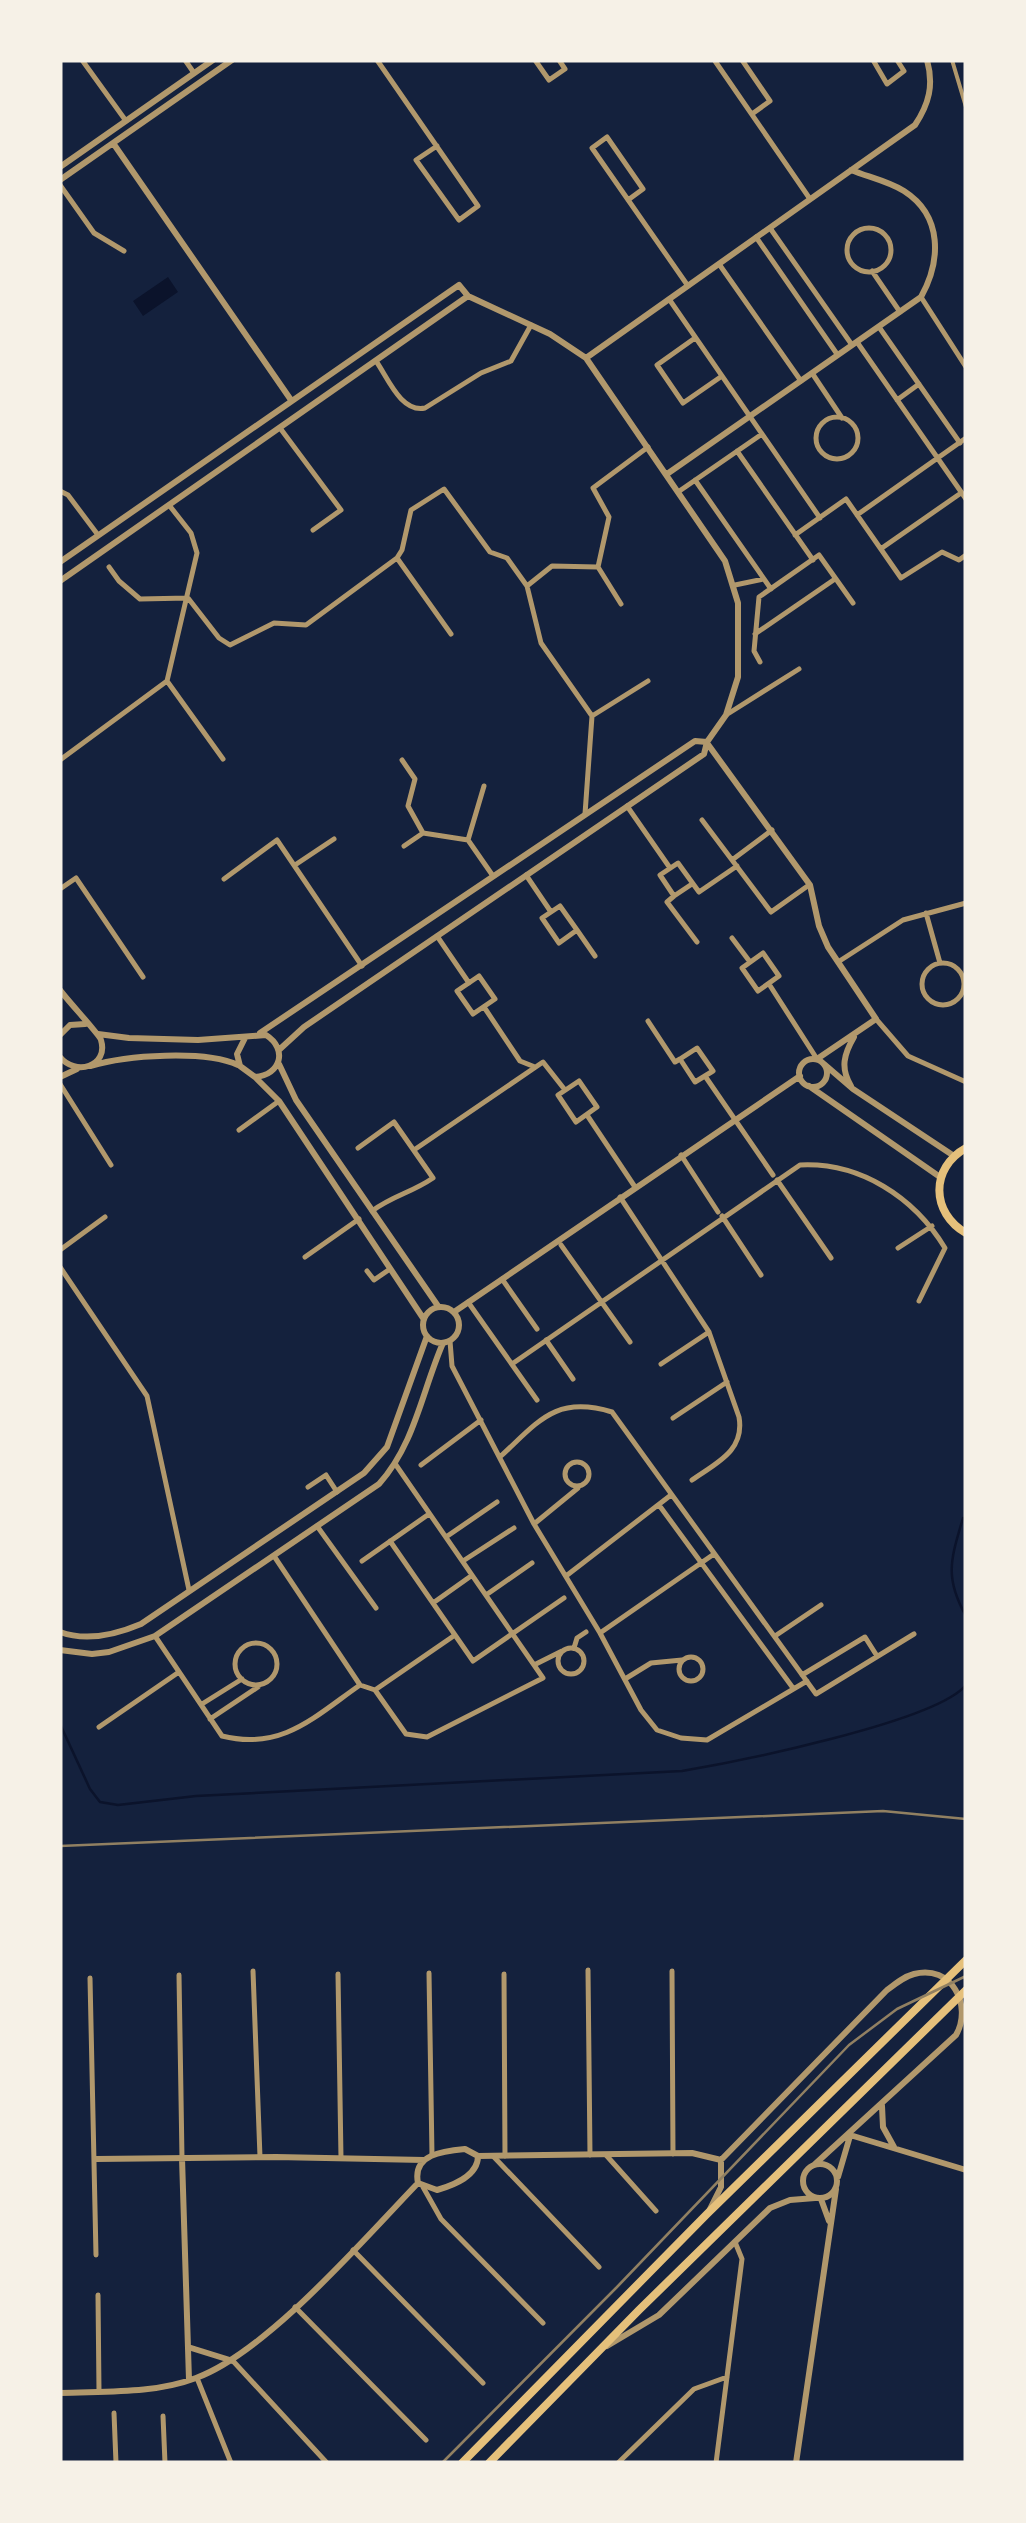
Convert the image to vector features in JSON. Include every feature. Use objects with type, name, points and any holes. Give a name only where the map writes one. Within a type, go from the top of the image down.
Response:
[{"type":"main road","points":[[966,1148],[954,1156],[940,1178],[938,1194],[951,1223],[966,1234]]},
{"type":"main road","points":[[462,2463],[966,1960]]},
{"type":"main road","points":[[489,2463],[966,1990]]},
{"type":"street","points":[[82,60],[126,121]]},
{"type":"street","points":[[185,60],[194,73]]},
{"type":"street","points":[[60,167],[213,60]]},
{"type":"street","points":[[124,250],[94,233],[60,182],[232,60]]},
{"type":"street","points":[[377,60],[478,206],[458,220],[416,160],[436,146]]},
{"type":"street","points":[[535,60],[549,80],[565,69],[559,60]]},
{"type":"street","points":[[742,60],[770,101],[752,114]]},
{"type":"street","points":[[873,60],[888,84],[904,72],[897,60]]},
{"type":"street","points":[[586,358],[915,125],[924,112],[932,83],[926,60]]},
{"type":"street","points":[[952,60],[966,107]]},
{"type":"street","points":[[716,61],[810,199]]},
{"type":"street","points":[[628,200],[643,189],[607,137],[592,148],[628,200],[688,286]]},
{"type":"street","points":[[113,143],[292,400]]},
{"type":"street","points":[[667,474],[921,298],[934,270],[937,242],[928,219],[905,192],[851,170]]},
{"type":"street","points":[[770,228],[964,496],[881,549]]},
{"type":"street","points":[[872,272],[884,265],[890,246],[878,230],[865,228],[849,240],[847,253],[859,270],[872,272],[900,312]]},
{"type":"street","points":[[756,237],[838,355]]},
{"type":"street","points":[[719,264],[801,381]]},
{"type":"street","points":[[60,562],[459,284],[468,296],[531,324],[586,358],[725,561],[734,584],[739,616],[738,677],[726,715],[707,742],[704,754],[304,1027],[280,1049]]},
{"type":"street","points":[[798,296],[811,287]]},
{"type":"street","points":[[60,581],[468,296]]},
{"type":"street","points":[[921,298],[966,367]]},
{"type":"street","points":[[668,299],[820,518]]},
{"type":"street","points":[[376,361],[406,406],[425,408],[481,372],[511,361],[531,324]]},
{"type":"street","points":[[857,514],[963,441],[879,327]]},
{"type":"street","points":[[696,338],[657,365],[683,403],[722,376]]},
{"type":"street","points":[[812,374],[842,418],[854,425],[858,438],[854,451],[836,459],[823,453],[816,434],[829,418],[842,418]]},
{"type":"street","points":[[897,400],[919,384]]},
{"type":"street","points":[[280,428],[341,510],[313,530]]},
{"type":"street","points":[[678,492],[762,434]]},
{"type":"street","points":[[621,604],[598,568],[609,517],[593,488],[648,446]]},
{"type":"street","points":[[737,451],[812,560]]},
{"type":"street","points":[[695,480],[771,589]]},
{"type":"street","points":[[188,598],[219,638],[230,645],[274,623],[306,626],[397,558],[412,510],[444,489],[490,552],[507,558],[527,586],[541,644],[592,716],[585,814],[594,828]]},
{"type":"street","points":[[60,491],[68,495],[98,535]]},
{"type":"street","points":[[795,535],[846,499],[901,578],[942,552],[959,560],[966,555]]},
{"type":"street","points":[[60,760],[168,682],[196,564],[196,543],[169,505]]},
{"type":"street","points":[[760,662],[754,651],[759,597],[819,555],[852,603]]},
{"type":"street","points":[[397,558],[452,634]]},
{"type":"street","points":[[527,586],[552,566],[598,568]]},
{"type":"street","points":[[109,567],[129,592],[140,598],[188,598]]},
{"type":"street","points":[[755,634],[835,578]]},
{"type":"street","points":[[734,584],[764,579]]},
{"type":"street","points":[[726,715],[799,669]]},
{"type":"street","points":[[592,716],[648,681]]},
{"type":"street","points":[[168,682],[223,759]]},
{"type":"street","points":[[60,990],[98,1034],[160,1040],[245,1038],[260,1033],[695,741],[707,742],[810,885],[819,926],[876,1020],[908,1056],[966,1082]]},
{"type":"street","points":[[402,760],[415,778],[408,806],[423,833]]},
{"type":"street","points":[[468,840],[484,786]]},
{"type":"street","points":[[627,806],[670,868]]},
{"type":"street","points":[[702,820],[772,912],[810,885]]},
{"type":"street","points":[[674,896],[660,875],[678,862],[699,892],[772,830]]},
{"type":"street","points":[[404,846],[423,833],[468,840],[494,878]]},
{"type":"street","points":[[294,866],[334,839]]},
{"type":"street","points":[[224,880],[277,840],[362,966]]},
{"type":"street","points":[[526,875],[551,912]]},
{"type":"street","points":[[60,889],[76,878],[143,976]]},
{"type":"street","points":[[692,884],[667,902],[697,942]]},
{"type":"street","points":[[838,962],[903,920],[966,903]]},
{"type":"street","points":[[578,930],[559,944],[542,918],[560,906],[578,930],[595,956]]},
{"type":"street","points":[[926,914],[940,963]]},
{"type":"street","points":[[437,936],[469,983]]},
{"type":"street","points":[[732,938],[750,962]]},
{"type":"street","points":[[763,953],[780,976],[758,991],[742,968],[750,962],[763,953]]},
{"type":"street","points":[[940,963],[959,970],[965,990],[950,1004],[930,1000],[923,989],[924,975],[940,963]]},
{"type":"street","points":[[479,976],[495,999],[484,1007],[473,1014],[457,991],[479,976]]},
{"type":"street","points":[[769,984],[827,1072],[818,1086],[809,1086]]},
{"type":"street","points":[[484,1007],[520,1061],[536,1067]]},
{"type":"street","points":[[454,1312],[800,1076],[804,1062],[821,1062],[876,1020]]},
{"type":"street","points":[[648,1021],[675,1062],[697,1048],[712,1071],[695,1082],[680,1059]]},
{"type":"street","points":[[60,1035],[70,1026],[86,1024]]},
{"type":"street","points":[[260,1033],[272,1038],[280,1049],[279,1064],[286,1085],[438,1306],[454,1312]]},
{"type":"street","points":[[92,1066],[101,1054],[98,1034]]},
{"type":"street","points":[[853,1089],[843,1068],[846,1050],[854,1036]]},
{"type":"street","points":[[240,1066],[238,1048],[245,1038]]},
{"type":"street","points":[[60,1057],[65,1064],[78,1069]]},
{"type":"street","points":[[60,1632],[90,1637],[119,1633],[141,1624],[364,1473],[388,1447],[426,1336],[424,1318],[279,1101],[240,1066],[218,1059],[116,1058],[78,1069],[60,1080],[111,1165]]},
{"type":"street","points":[[414,1150],[543,1062],[565,1090]]},
{"type":"street","points":[[821,1062],[853,1089],[954,1156]]},
{"type":"street","points":[[255,1076],[269,1074],[279,1064]]},
{"type":"street","points":[[706,1076],[831,1258]]},
{"type":"street","points":[[800,1076],[940,1178]]},
{"type":"street","points":[[579,1081],[597,1107],[576,1122],[558,1095],[565,1090],[579,1081]]},
{"type":"street","points":[[239,1130],[279,1101]]},
{"type":"street","points":[[586,1114],[635,1187]]},
{"type":"street","points":[[304,1257],[395,1194],[413,1192],[433,1178],[394,1122],[358,1148]]},
{"type":"street","points":[[682,1155],[761,1275]]},
{"type":"street","points":[[512,1364],[720,1214],[800,1164],[828,1163],[857,1171],[921,1214],[932,1226],[946,1248],[920,1302]]},
{"type":"street","points":[[620,1197],[709,1332],[739,1417],[742,1432],[732,1452],[692,1480]]},
{"type":"street","points":[[60,1250],[105,1217]]},
{"type":"street","points":[[898,1248],[932,1226]]},
{"type":"street","points":[[562,1245],[630,1342]]},
{"type":"street","points":[[60,1268],[146,1396],[190,1594]]},
{"type":"street","points":[[367,1271],[374,1280],[392,1268]]},
{"type":"street","points":[[502,1278],[537,1329]]},
{"type":"street","points":[[468,1302],[537,1400]]},
{"type":"street","points":[[424,1318],[438,1306]]},
{"type":"street","points":[[60,1650],[109,1652],[154,1636],[379,1484],[406,1446],[447,1342],[459,1330],[454,1312]]},
{"type":"street","points":[[661,1364],[709,1332]]},
{"type":"street","points":[[426,1336],[447,1342]]},
{"type":"street","points":[[546,1340],[573,1379]]},
{"type":"street","points":[[447,1342],[452,1366],[534,1524],[641,1710],[657,1730],[681,1738],[708,1740],[865,1638],[878,1656]]},
{"type":"street","points":[[673,1418],[727,1382]]},
{"type":"street","points":[[500,1456],[546,1414],[562,1406],[589,1405],[612,1412],[816,1694],[914,1634]]},
{"type":"street","points":[[421,1465],[480,1420]]},
{"type":"street","points":[[534,1524],[587,1481],[589,1474],[583,1464],[575,1463],[566,1477],[580,1486]]},
{"type":"street","points":[[274,1556],[360,1685],[375,1690],[406,1734],[427,1737],[543,1678],[396,1465]]},
{"type":"street","points":[[308,1486],[326,1475],[336,1492]]},
{"type":"street","points":[[566,1576],[672,1495]]},
{"type":"street","points":[[446,1537],[496,1502]]},
{"type":"street","points":[[660,1505],[793,1688]]},
{"type":"street","points":[[362,1560],[429,1514]]},
{"type":"street","points":[[318,1526],[376,1608]]},
{"type":"street","points":[[463,1562],[514,1528]]},
{"type":"street","points":[[390,1541],[473,1661],[564,1598]]},
{"type":"street","points":[[600,1633],[714,1554]]},
{"type":"street","points":[[486,1595],[532,1563]]},
{"type":"street","points":[[433,1603],[472,1575]]},
{"type":"street","points":[[775,1636],[821,1606]]},
{"type":"street","points":[[574,1648],[577,1638],[586,1632]]},
{"type":"street","points":[[375,1690],[455,1635]]},
{"type":"street","points":[[154,1636],[222,1736],[266,1740],[293,1732],[360,1685]]},
{"type":"street","points":[[210,1719],[273,1676],[277,1664],[272,1650],[260,1644],[248,1645],[238,1654],[236,1667],[242,1679]]},
{"type":"street","points":[[534,1664],[562,1651],[574,1648],[584,1661],[581,1669],[566,1672],[559,1666],[562,1651]]},
{"type":"street","points":[[624,1679],[650,1663],[693,1656],[704,1667],[700,1678],[684,1678],[679,1668],[682,1660]]},
{"type":"street","points":[[100,1727],[179,1672]]},
{"type":"street","points":[[202,1705],[242,1679],[261,1684]]},
{"type":"street","points":[[588,1970],[590,2155]]},
{"type":"street","points":[[672,1970],[673,2154]]},
{"type":"street","points":[[253,1971],[260,2157]]},
{"type":"street","points":[[708,2214],[721,2187],[721,2160],[886,1990],[917,1973],[940,1976],[961,1998],[960,2028],[882,2106],[805,2173],[804,2185],[818,2198],[830,2222]]},
{"type":"street","points":[[338,1974],[341,2158]]},
{"type":"street","points":[[429,1974],[428,2158],[417,2171],[421,2185],[441,2218],[543,2323]]},
{"type":"street","points":[[504,1974],[505,2156]]},
{"type":"street","points":[[179,1975],[188,2347],[193,2379],[230,2463]]},
{"type":"street","points":[[90,1978],[96,2255]]},
{"type":"street","points":[[882,2106],[883,2126],[895,2148]]},
{"type":"street","points":[[850,2135],[966,2170]]},
{"type":"street","points":[[796,2463],[830,2222],[850,2135]]},
{"type":"street","points":[[96,2159],[428,2158],[465,2149],[478,2156],[701,2154],[721,2160]]},
{"type":"street","points":[[606,2154],[656,2211]]},
{"type":"street","points":[[421,2185],[437,2190],[456,2182],[476,2170],[478,2156]]},
{"type":"street","points":[[493,2156],[599,2268]]},
{"type":"street","points":[[814,2165],[831,2167],[838,2177]]},
{"type":"street","points":[[60,2393],[144,2389],[193,2379],[233,2361],[421,2185]]},
{"type":"street","points":[[601,2349],[659,2315],[762,2214],[779,2203],[818,2198],[836,2189]]},
{"type":"street","points":[[716,2463],[742,2259],[735,2242]]},
{"type":"street","points":[[353,2250],[483,2383]]},
{"type":"street","points":[[98,2294],[99,2391]]},
{"type":"street","points":[[295,2307],[426,2440]]},
{"type":"street","points":[[188,2347],[233,2361],[327,2463]]},
{"type":"street","points":[[618,2463],[694,2389],[727,2377]]},
{"type":"street","points":[[114,2413],[116,2463]]},
{"type":"street","points":[[163,2416],[165,2463]]},
{"type":"water","points":[[168,277],[178,292],[143,316],[133,301]]},
{"type":"waterway","points":[[963,1518],[955,1545],[952,1579],[966,1616]]},
{"type":"waterway","points":[[60,1724],[90,1789],[100,1802],[118,1805],[196,1796],[682,1771],[787,1750],[877,1726],[947,1699],[966,1685]]},
{"type":"railway","points":[[60,1846],[883,1811],[966,1819]]},
{"type":"railway","points":[[442,2463],[849,2045],[897,2009],[966,1976]]}]
